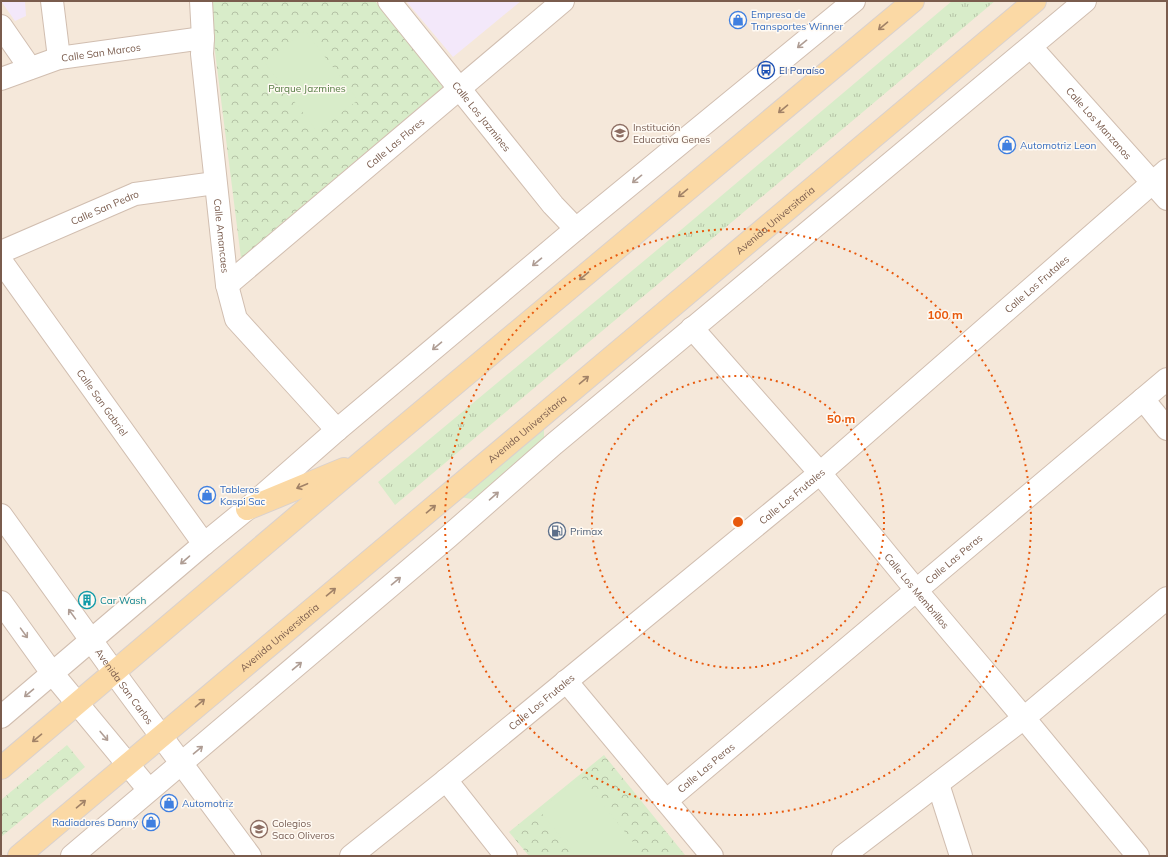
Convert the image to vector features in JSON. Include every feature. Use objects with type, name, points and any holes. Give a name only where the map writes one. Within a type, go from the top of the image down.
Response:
[{"type":"main road","points":[[1,768],[364,460],[913,1]]},
{"type":"main road","name":"Avenida Universitaria","points":[[19,856],[1035,1]]},
{"type":"main road","points":[[247,509],[364,460]]},
{"type":"street","points":[[52,1],[59,58]]},
{"type":"street","name":"Calle Amancaes","points":[[201,1],[203,38],[202,54],[215,183],[227,285],[236,319],[337,430]]},
{"type":"street","name":"Calle Los Jazmines","points":[[389,1],[553,205],[576,229]]},
{"type":"street","name":"Calle Las Flores","points":[[227,285],[563,1]]},
{"type":"street","points":[[1,716],[576,229],[854,1]]},
{"type":"street","points":[[72,856],[448,537],[554,444],[1085,1]]},
{"type":"street","points":[[1,26],[30,68]]},
{"type":"street","name":"Calle San Marcos","points":[[1,79],[59,58],[203,38]]},
{"type":"street","name":"Calle Los Manzanos","points":[[1031,47],[1160,176],[1167,198]]},
{"type":"street","name":"Calle Los Frutales","points":[[351,856],[446,780],[820,473],[1160,176]]},
{"type":"street","name":"Calle San Pedro","points":[[1,252],[135,194],[215,183]]},
{"type":"street","name":"Calle San Gabriel","points":[[1,261],[204,544]]},
{"type":"street","name":"Calle Los Membrillos","points":[[692,328],[820,473],[1138,856]]},
{"type":"street","name":"Calle Las Peras","points":[[666,801],[1167,379]]},
{"type":"street","points":[[1143,399],[1167,429]]},
{"type":"street","name":"Avenida San Carlos","points":[[1,516],[114,673],[250,856]]},
{"type":"street","points":[[843,856],[1024,718],[1167,598]]},
{"type":"street","points":[[1,602],[52,673],[149,790]]},
{"type":"street","points":[[566,681],[666,801],[705,854]]},
{"type":"street","points":[[446,780],[506,856]]},
{"type":"street","points":[[938,784],[961,856]]},
{"type":"shaded area","points":[[1,1],[1167,1],[1167,856],[1,856]]},
{"type":"shaded area","points":[[1,1],[25,1],[26,16],[15,21]]},
{"type":"shaded area","points":[[406,1],[521,1],[453,57]]},
{"type":"green space","name":"Parque Jazmines","points":[[211,1],[375,1],[443,87],[241,258],[213,36]]},
{"type":"green space","points":[[952,1],[995,1],[395,505],[378,482],[669,240]]},
{"type":"green space","points":[[305,31],[358,100],[317,131],[264,62]]},
{"type":"green space","points":[[544,420],[544,447],[482,501],[455,496]]},
{"type":"green space","points":[[67,745],[85,767],[1,837],[1,800]]},
{"type":"green space","points":[[604,755],[685,855],[684,856],[529,856],[509,832]]},
{"type":"green space","points":[[581,777],[644,856],[576,856],[539,810]]},
{"type":"place","name":"Empresa de Transportes Winner","points":[[738,20]]},
{"type":"place","name":"El Paraíso","points":[[766,70]]},
{"type":"place","name":"Institución Educativa Genes","points":[[620,133]]},
{"type":"place","name":"Automotriz Leon","points":[[1007,145]]},
{"type":"place","name":"Tableros Kaspi Sac","points":[[207,495]]},
{"type":"place","name":"Primax","points":[[557,531]]},
{"type":"place","name":"Car Wash","points":[[87,600]]},
{"type":"place","name":"Automotriz","points":[[169,803]]},
{"type":"place","name":"Radiadores Danny","points":[[151,822]]},
{"type":"place","name":"Colegios Saco Oliveros","points":[[259,829]]}]
